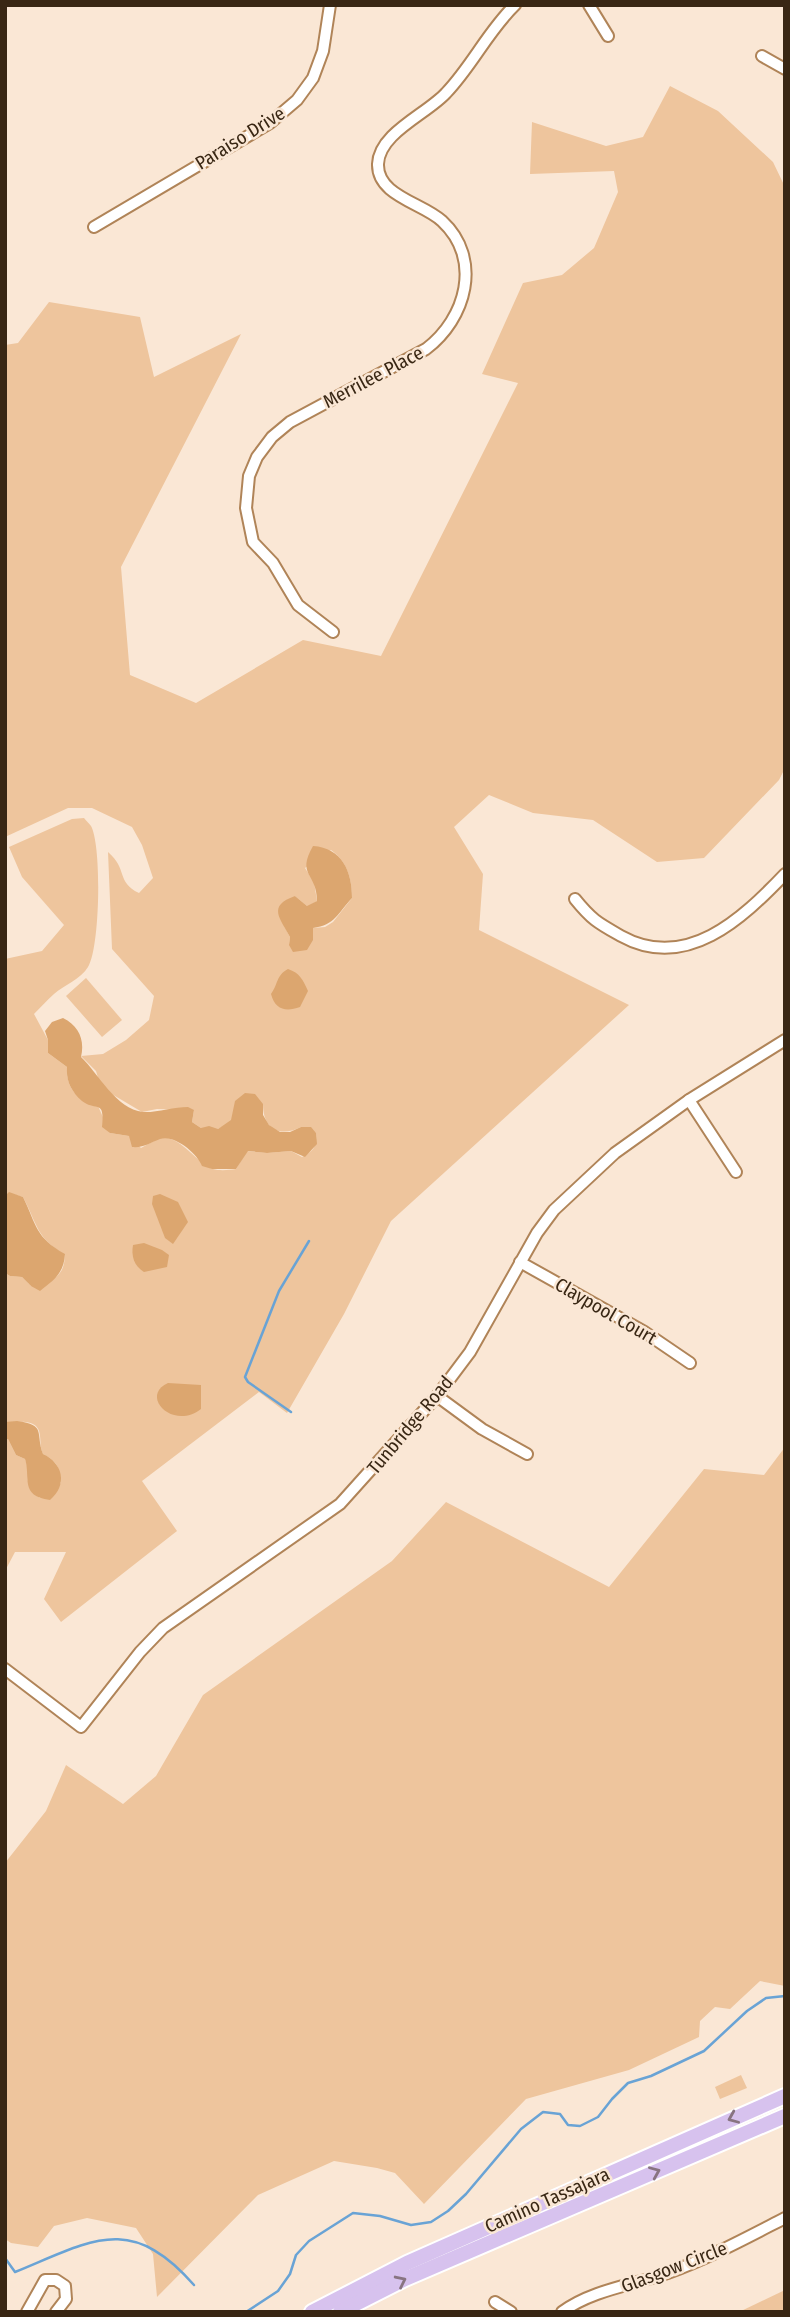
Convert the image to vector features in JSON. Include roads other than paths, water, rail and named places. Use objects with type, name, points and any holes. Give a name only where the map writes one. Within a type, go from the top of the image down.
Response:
[{"type":"main road","name":"Camino Tassajara","points":[[312,2312],[407,2263],[785,2096]]},
{"type":"main road","name":"Camino Tassajara","points":[[340,2312],[405,2279],[785,2116]]},
{"type":"street","name":"Paraiso Drive","points":[[94,227],[270,123],[297,100],[313,78],[323,51],[330,5]]},
{"type":"street","name":"Merrilee Place","points":[[333,632],[298,605],[273,563],[253,542],[246,508],[249,476],[257,457],[272,437],[290,422],[426,349],[440,338],[455,319],[466,291],[466,266],[458,242],[443,221],[396,194],[383,181],[378,166],[380,152],[389,138],[446,94],[501,19],[515,5]]},
{"type":"street","points":[[589,5],[608,36]]},
{"type":"street","points":[[762,56],[785,69]]},
{"type":"street","points":[[575,899],[591,919],[631,941],[655,947],[676,948],[705,939],[731,924],[785,874]]},
{"type":"street","name":"Tunbridge Road","points":[[5,1669],[81,1727],[140,1652],[163,1628],[340,1504],[437,1396],[470,1352],[537,1233],[554,1210],[615,1153],[689,1100],[785,1040]]},
{"type":"street","points":[[689,1100],[736,1172]]},
{"type":"street","name":"Claypool Court","points":[[520,1262],[643,1331],[690,1363]]},
{"type":"street","points":[[437,1396],[482,1429],[527,1454]]},
{"type":"street","name":"Glasgow Circle","points":[[562,2312],[588,2298],[666,2274],[708,2257],[785,2218]]},
{"type":"street","points":[[27,2312],[45,2280],[56,2280],[65,2286],[66,2299],[56,2312]]},
{"type":"street","points":[[495,2302],[511,2312]]},
{"type":"waterway","points":[[291,1412],[248,1382],[245,1377],[279,1291],[309,1241]]},
{"type":"waterway","points":[[246,2312],[278,2291],[290,2274],[296,2255],[309,2241],[353,2213],[380,2216],[411,2225],[431,2222],[466,2194],[521,2129],[543,2112],[560,2114],[568,2125],[580,2126],[598,2117],[628,2083],[651,2076],[704,2051],[747,2011],[766,1998],[785,1996]]},
{"type":"waterway","points":[[5,2258],[15,2272],[88,2243],[129,2241],[150,2248],[171,2262],[194,2285]]}]
